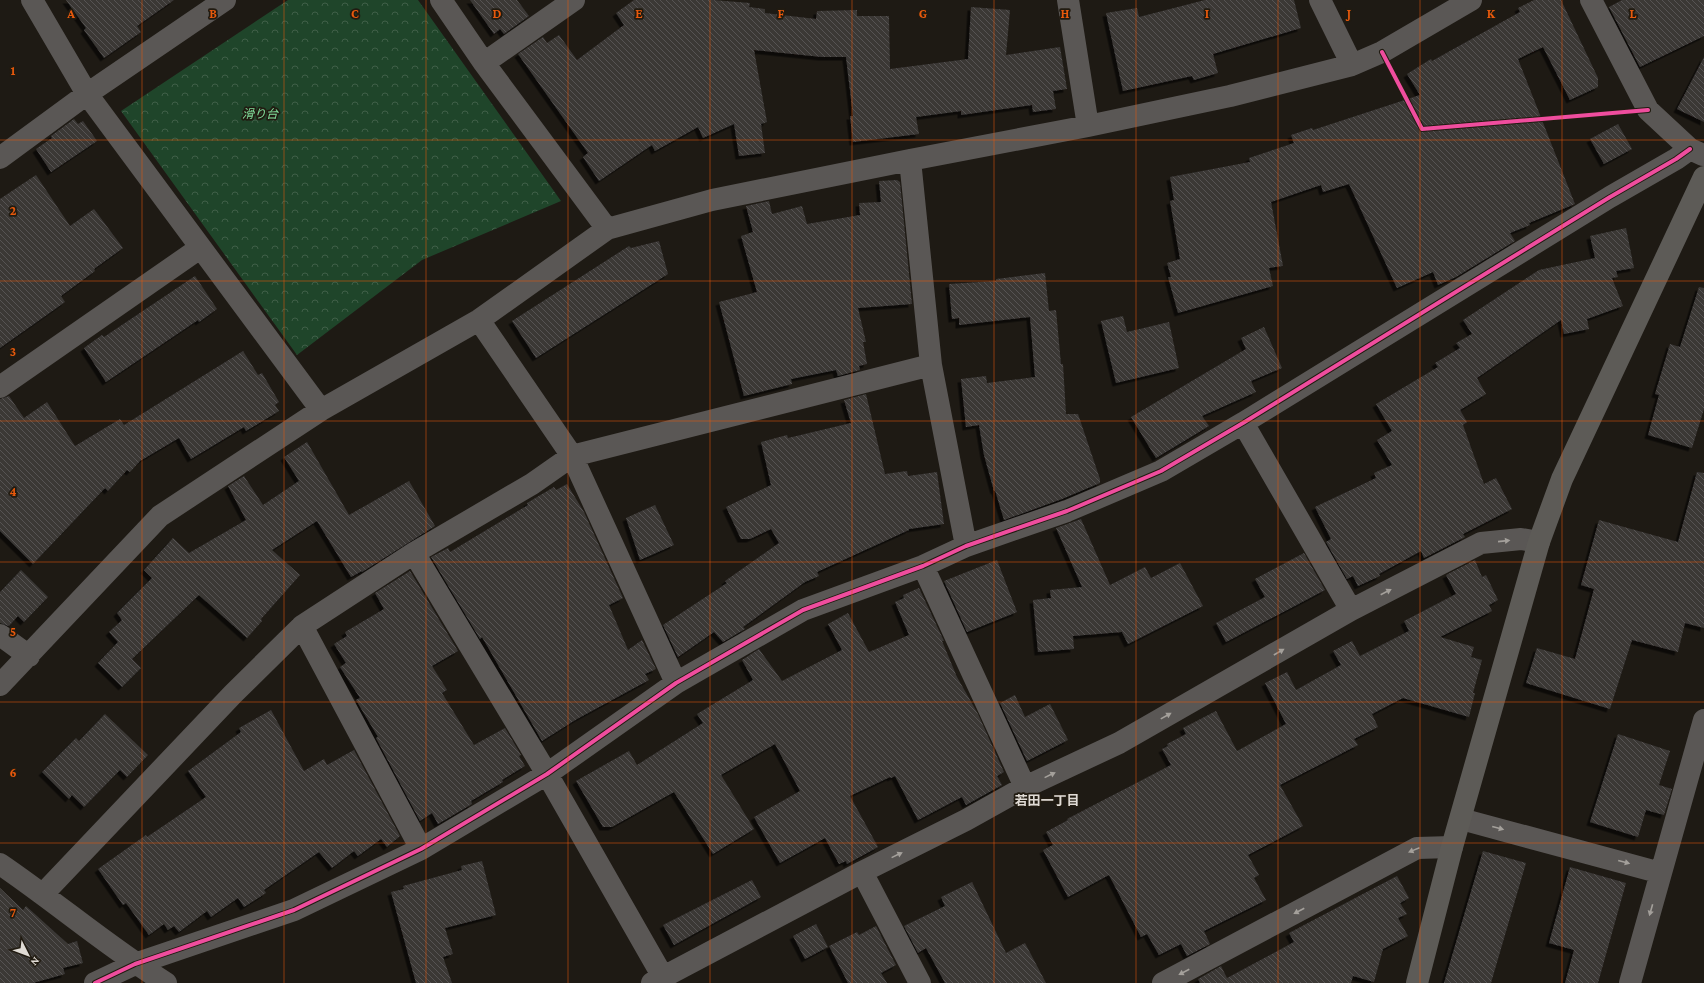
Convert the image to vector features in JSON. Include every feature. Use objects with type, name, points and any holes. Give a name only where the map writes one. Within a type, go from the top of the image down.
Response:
[{"type":"street","points":[[32,0],[87,94],[320,410]]},
{"type":"street","points":[[0,158],[87,94],[225,0]]},
{"type":"street","points":[[441,0],[484,63],[607,229]]},
{"type":"street","points":[[484,63],[574,0]]},
{"type":"street","points":[[1068,0],[1088,126]]},
{"type":"street","points":[[1320,0],[1352,65]]},
{"type":"street","points":[[0,685],[160,516],[320,410],[479,320],[607,229],[712,200],[1088,126],[1230,96],[1352,65],[1382,52],[1471,0]]},
{"type":"street","points":[[1591,0],[1648,110],[1697,152]]},
{"type":"street","points":[[95,983],[135,964],[294,910],[421,849],[547,774],[676,683],[803,610],[923,566],[966,546],[1067,511],[1161,471],[1243,423],[1610,197],[1676,159],[1697,152]]},
{"type":"street","points":[[910,160],[931,365],[966,546]]},
{"type":"street","points":[[1417,983],[1452,847],[1539,542],[1562,479],[1704,177]]},
{"type":"street","points":[[0,386],[200,248]]},
{"type":"street","points":[[479,320],[572,456],[676,683]]},
{"type":"street","points":[[43,894],[233,694],[302,626],[414,553],[532,484],[572,456],[931,365]]},
{"type":"street","points":[[1243,423],[1351,610]]},
{"type":"street","points":[[414,553],[547,774],[657,980],[862,872],[966,820],[1025,787],[1119,743],[1351,610],[1481,543],[1521,539],[1539,542]]},
{"type":"street","points":[[923,566],[1025,787]]},
{"type":"street","points":[[302,626],[421,849]]},
{"type":"street","points":[[0,635],[28,656]]},
{"type":"street","points":[[1630,983],[1704,720]]},
{"type":"street","points":[[1461,819],[1661,872]]},
{"type":"street","points":[[1163,983],[1417,848],[1452,847]]},
{"type":"street","points":[[0,864],[43,894],[135,964],[166,983]]},
{"type":"street","points":[[862,872],[920,983]]},
{"type":"green space","name":"滑り台","points":[[288,0],[418,0],[561,201],[422,260],[297,355],[121,111]]},
{"type":"building","points":[[66,0],[174,0],[137,26],[141,32],[104,58],[84,30],[86,28]]},
{"type":"building","points":[[470,0],[517,0],[529,16],[504,34],[500,29],[494,34]]},
{"type":"building","points":[[634,0],[713,0],[750,3],[749,7],[765,9],[765,13],[816,19],[817,11],[857,10],[857,16],[889,16],[890,69],[968,59],[971,7],[1010,10],[1006,55],[1060,47],[1067,89],[1053,91],[1056,109],[1033,112],[1032,105],[961,115],[961,111],[916,117],[919,134],[853,142],[850,116],[853,116],[846,57],[822,57],[754,50],[767,122],[761,124],[765,153],[739,156],[734,124],[703,138],[698,127],[655,151],[652,145],[599,181],[583,157],[588,153],[518,54],[543,37],[547,43],[559,35],[577,60],[624,25],[616,13]]},
{"type":"building","points":[[1205,0],[1294,0],[1301,28],[1213,54],[1218,73],[1194,80],[1192,76],[1123,91],[1106,13],[1137,8],[1139,17]]},
{"type":"building","points":[[1534,0],[1561,0],[1598,78],[1598,87],[1570,100],[1543,47],[1518,59],[1575,204],[1529,223],[1530,225],[1510,233],[1515,241],[1456,277],[1438,285],[1433,272],[1397,288],[1349,184],[1323,192],[1321,185],[1271,202],[1283,266],[1269,268],[1273,286],[1178,313],[1168,277],[1171,277],[1167,263],[1180,259],[1170,201],[1174,200],[1170,177],[1250,162],[1249,158],[1294,143],[1291,135],[1312,128],[1313,130],[1420,95],[1407,74],[1431,59],[1432,61],[1520,12],[1518,8]]},
{"type":"building","points":[[1622,0],[1704,0],[1704,36],[1640,67],[1609,7]]},
{"type":"building","points":[[1704,57],[1704,122],[1677,109]]},
{"type":"building","points":[[74,119],[78,124],[83,121],[97,141],[51,172],[36,149],[52,138],[51,136]]},
{"type":"building","points":[[1618,124],[1632,149],[1604,164],[1590,139]]},
{"type":"building","points":[[36,175],[70,226],[94,209],[123,248],[61,296],[65,302],[0,348],[0,199]]},
{"type":"building","points":[[897,180],[900,182],[912,304],[858,308],[866,342],[863,342],[867,364],[859,366],[860,370],[838,376],[836,370],[791,379],[792,384],[744,396],[719,302],[757,292],[741,236],[753,232],[746,206],[769,201],[772,214],[802,206],[807,224],[860,215],[859,203],[881,202],[879,181]]},
{"type":"building","points":[[1626,228],[1634,268],[1616,271],[1618,277],[1612,278],[1623,306],[1587,319],[1589,329],[1564,334],[1561,320],[1477,378],[1486,394],[1460,410],[1467,422],[1463,425],[1484,484],[1496,478],[1512,509],[1463,534],[1465,537],[1424,558],[1421,551],[1379,574],[1380,576],[1358,586],[1353,576],[1347,579],[1326,542],[1331,539],[1315,507],[1376,478],[1374,473],[1392,465],[1377,440],[1392,431],[1376,404],[1438,367],[1435,363],[1460,348],[1456,343],[1472,334],[1463,320],[1539,270],[1595,258],[1590,236]]},
{"type":"building","points":[[659,241],[668,274],[536,358],[512,321],[629,246],[631,248]]},
{"type":"building","points":[[1045,273],[1049,311],[1056,310],[1061,364],[1063,364],[1066,414],[1078,414],[1100,479],[1100,483],[1062,499],[1004,520],[984,455],[979,425],[966,427],[961,379],[986,376],[987,383],[1035,377],[1030,317],[959,325],[959,318],[952,319],[949,284],[996,281],[996,279]]},
{"type":"building","points":[[195,276],[217,309],[199,322],[198,320],[106,382],[84,348],[102,335],[104,337]]},
{"type":"building","points":[[1699,287],[1704,288],[1704,409],[1692,448],[1648,435],[1659,395],[1655,394],[1670,344],[1680,347]]},
{"type":"building","points":[[1123,316],[1127,332],[1169,322],[1179,368],[1116,383],[1101,321]]},
{"type":"building","points":[[1264,327],[1282,368],[1251,381],[1256,392],[1202,416],[1209,426],[1156,458],[1131,417],[1246,349],[1241,338]]},
{"type":"building","points":[[243,351],[258,375],[262,373],[279,402],[275,405],[279,411],[246,431],[244,427],[191,459],[179,438],[140,461],[130,472],[127,470],[108,491],[105,488],[33,564],[0,531],[0,399],[9,396],[24,418],[47,402],[75,446],[120,419],[124,425]]},
{"type":"building","points":[[866,394],[885,474],[907,471],[908,476],[937,472],[944,524],[909,529],[817,572],[819,576],[805,582],[743,627],[745,629],[723,642],[714,632],[678,657],[663,625],[727,583],[725,581],[779,543],[771,529],[750,539],[741,539],[726,507],[771,485],[761,442],[787,435],[788,438],[851,423],[844,400]]},
{"type":"building","points":[[307,442],[349,515],[409,481],[435,526],[362,572],[351,577],[317,521],[272,550],[300,575],[261,619],[262,621],[247,638],[199,595],[132,659],[141,668],[122,687],[98,663],[118,642],[109,632],[122,620],[117,613],[152,578],[144,570],[173,538],[189,553],[246,520],[228,486],[244,476],[263,505],[299,481],[284,457]]},
{"type":"building","points":[[1697,472],[1704,473],[1704,628],[1685,623],[1678,652],[1632,640],[1610,709],[1526,683],[1537,648],[1575,659],[1594,589],[1581,585],[1599,520],[1678,542]]},
{"type":"building","points":[[567,484],[584,512],[623,598],[609,605],[628,650],[642,640],[656,669],[645,674],[649,680],[577,719],[542,741],[482,637],[480,639],[431,557],[448,548],[450,552],[528,505],[527,503],[554,487],[556,490]]},
{"type":"building","points":[[655,505],[674,545],[640,560],[626,518]]},
{"type":"building","points":[[1081,519],[1110,585],[1145,567],[1151,578],[1180,563],[1203,606],[1128,644],[1122,632],[1073,636],[1074,649],[1038,652],[1033,600],[1051,598],[1050,590],[1082,587],[1056,528]]},
{"type":"building","points":[[1304,553],[1325,590],[1226,642],[1216,623],[1265,597],[1255,579]]},
{"type":"building","points":[[997,560],[1017,612],[967,632],[944,581]]},
{"type":"building","points":[[1475,560],[1482,577],[1486,575],[1498,600],[1489,605],[1492,611],[1440,637],[1474,647],[1471,657],[1482,660],[1473,693],[1475,693],[1469,717],[1403,698],[1372,714],[1378,727],[1354,739],[1358,745],[1280,785],[1303,826],[1248,855],[1259,875],[1254,878],[1266,900],[1204,931],[1210,944],[1187,956],[1181,944],[1159,955],[1147,934],[1141,937],[1109,875],[1068,897],[1043,850],[1053,845],[1046,832],[1068,820],[1067,819],[1171,765],[1162,749],[1168,746],[1167,744],[1186,734],[1183,728],[1216,711],[1237,751],[1286,724],[1265,683],[1287,672],[1296,690],[1341,665],[1333,651],[1352,641],[1360,656],[1409,631],[1404,621],[1456,594],[1446,575]]},
{"type":"building","points":[[21,570],[48,597],[24,622],[18,616],[9,626],[0,623],[0,592]]},
{"type":"building","points":[[410,571],[458,651],[432,666],[447,690],[442,693],[474,745],[505,728],[521,755],[519,756],[525,766],[502,780],[503,782],[471,801],[472,804],[438,824],[432,813],[420,821],[376,738],[378,737],[356,700],[360,698],[340,667],[346,663],[334,644],[347,636],[345,632],[384,609],[375,593]]},
{"type":"building","points":[[919,588],[944,641],[942,641],[957,677],[978,714],[1004,772],[997,776],[1002,785],[966,805],[962,797],[918,820],[895,776],[890,777],[850,796],[878,847],[847,864],[846,861],[839,864],[825,838],[780,863],[754,817],[800,791],[775,744],[721,775],[754,829],[713,854],[674,792],[612,827],[603,827],[576,781],[629,751],[637,765],[703,723],[697,714],[753,680],[742,660],[759,649],[782,681],[842,650],[828,624],[848,613],[869,652],[909,635],[895,602],[904,598],[903,595]]},
{"type":"building","points":[[1015,695],[1025,717],[1050,704],[1068,740],[1027,761],[1000,703]]},
{"type":"building","points":[[271,710],[304,771],[324,759],[327,765],[354,750],[400,836],[387,847],[381,839],[358,856],[354,851],[332,868],[319,852],[264,890],[266,893],[244,907],[238,898],[211,917],[207,911],[179,932],[174,926],[168,930],[164,924],[149,935],[126,903],[123,905],[98,869],[146,835],[147,837],[206,797],[188,771],[241,732],[239,728]]},
{"type":"building","points":[[105,714],[148,755],[127,777],[120,770],[84,807],[72,795],[69,799],[42,772],[76,738],[79,741]]},
{"type":"building","points":[[1618,734],[1670,751],[1659,785],[1672,789],[1664,815],[1646,810],[1638,837],[1590,822]]},
{"type":"building","points":[[1483,851],[1526,863],[1491,983],[1444,983]]},
{"type":"building","points":[[482,861],[496,915],[445,928],[453,954],[443,957],[452,983],[416,983],[391,892],[404,889],[403,886],[462,870],[461,866]]},
{"type":"building","points":[[1570,867],[1626,883],[1598,983],[1565,983],[1574,950],[1549,943]]},
{"type":"building","points":[[1397,876],[1409,898],[1400,903],[1407,914],[1398,918],[1408,936],[1383,949],[1374,982],[1353,976],[1351,983],[1200,983],[1198,979],[1221,966],[1227,978],[1294,942],[1289,933]]},
{"type":"building","points":[[752,880],[761,897],[674,945],[663,925]]},
{"type":"building","points":[[972,882],[1006,953],[1025,943],[1046,983],[945,983],[926,948],[918,953],[904,926],[945,906],[941,897]]},
{"type":"building","points":[[0,888],[23,910],[26,906],[68,944],[77,941],[83,963],[63,968],[65,974],[33,983],[0,983]]},
{"type":"building","points":[[816,924],[828,947],[805,959],[793,936]]},
{"type":"building","points":[[876,926],[896,965],[881,973],[887,983],[848,983],[829,946],[857,932],[859,935]]},
{"type":"cycle path","points":[[1382,52],[1422,129],[1648,110]]},
{"type":"cycle path","points":[[95,983],[135,964],[294,910],[421,849],[547,774],[676,683],[803,610],[923,566],[966,546],[1067,511],[1161,471],[1243,423],[1610,197],[1676,159],[1690,149]]},
{"type":"district","name":"若田一丁目","points":[[1047,800]]}]
